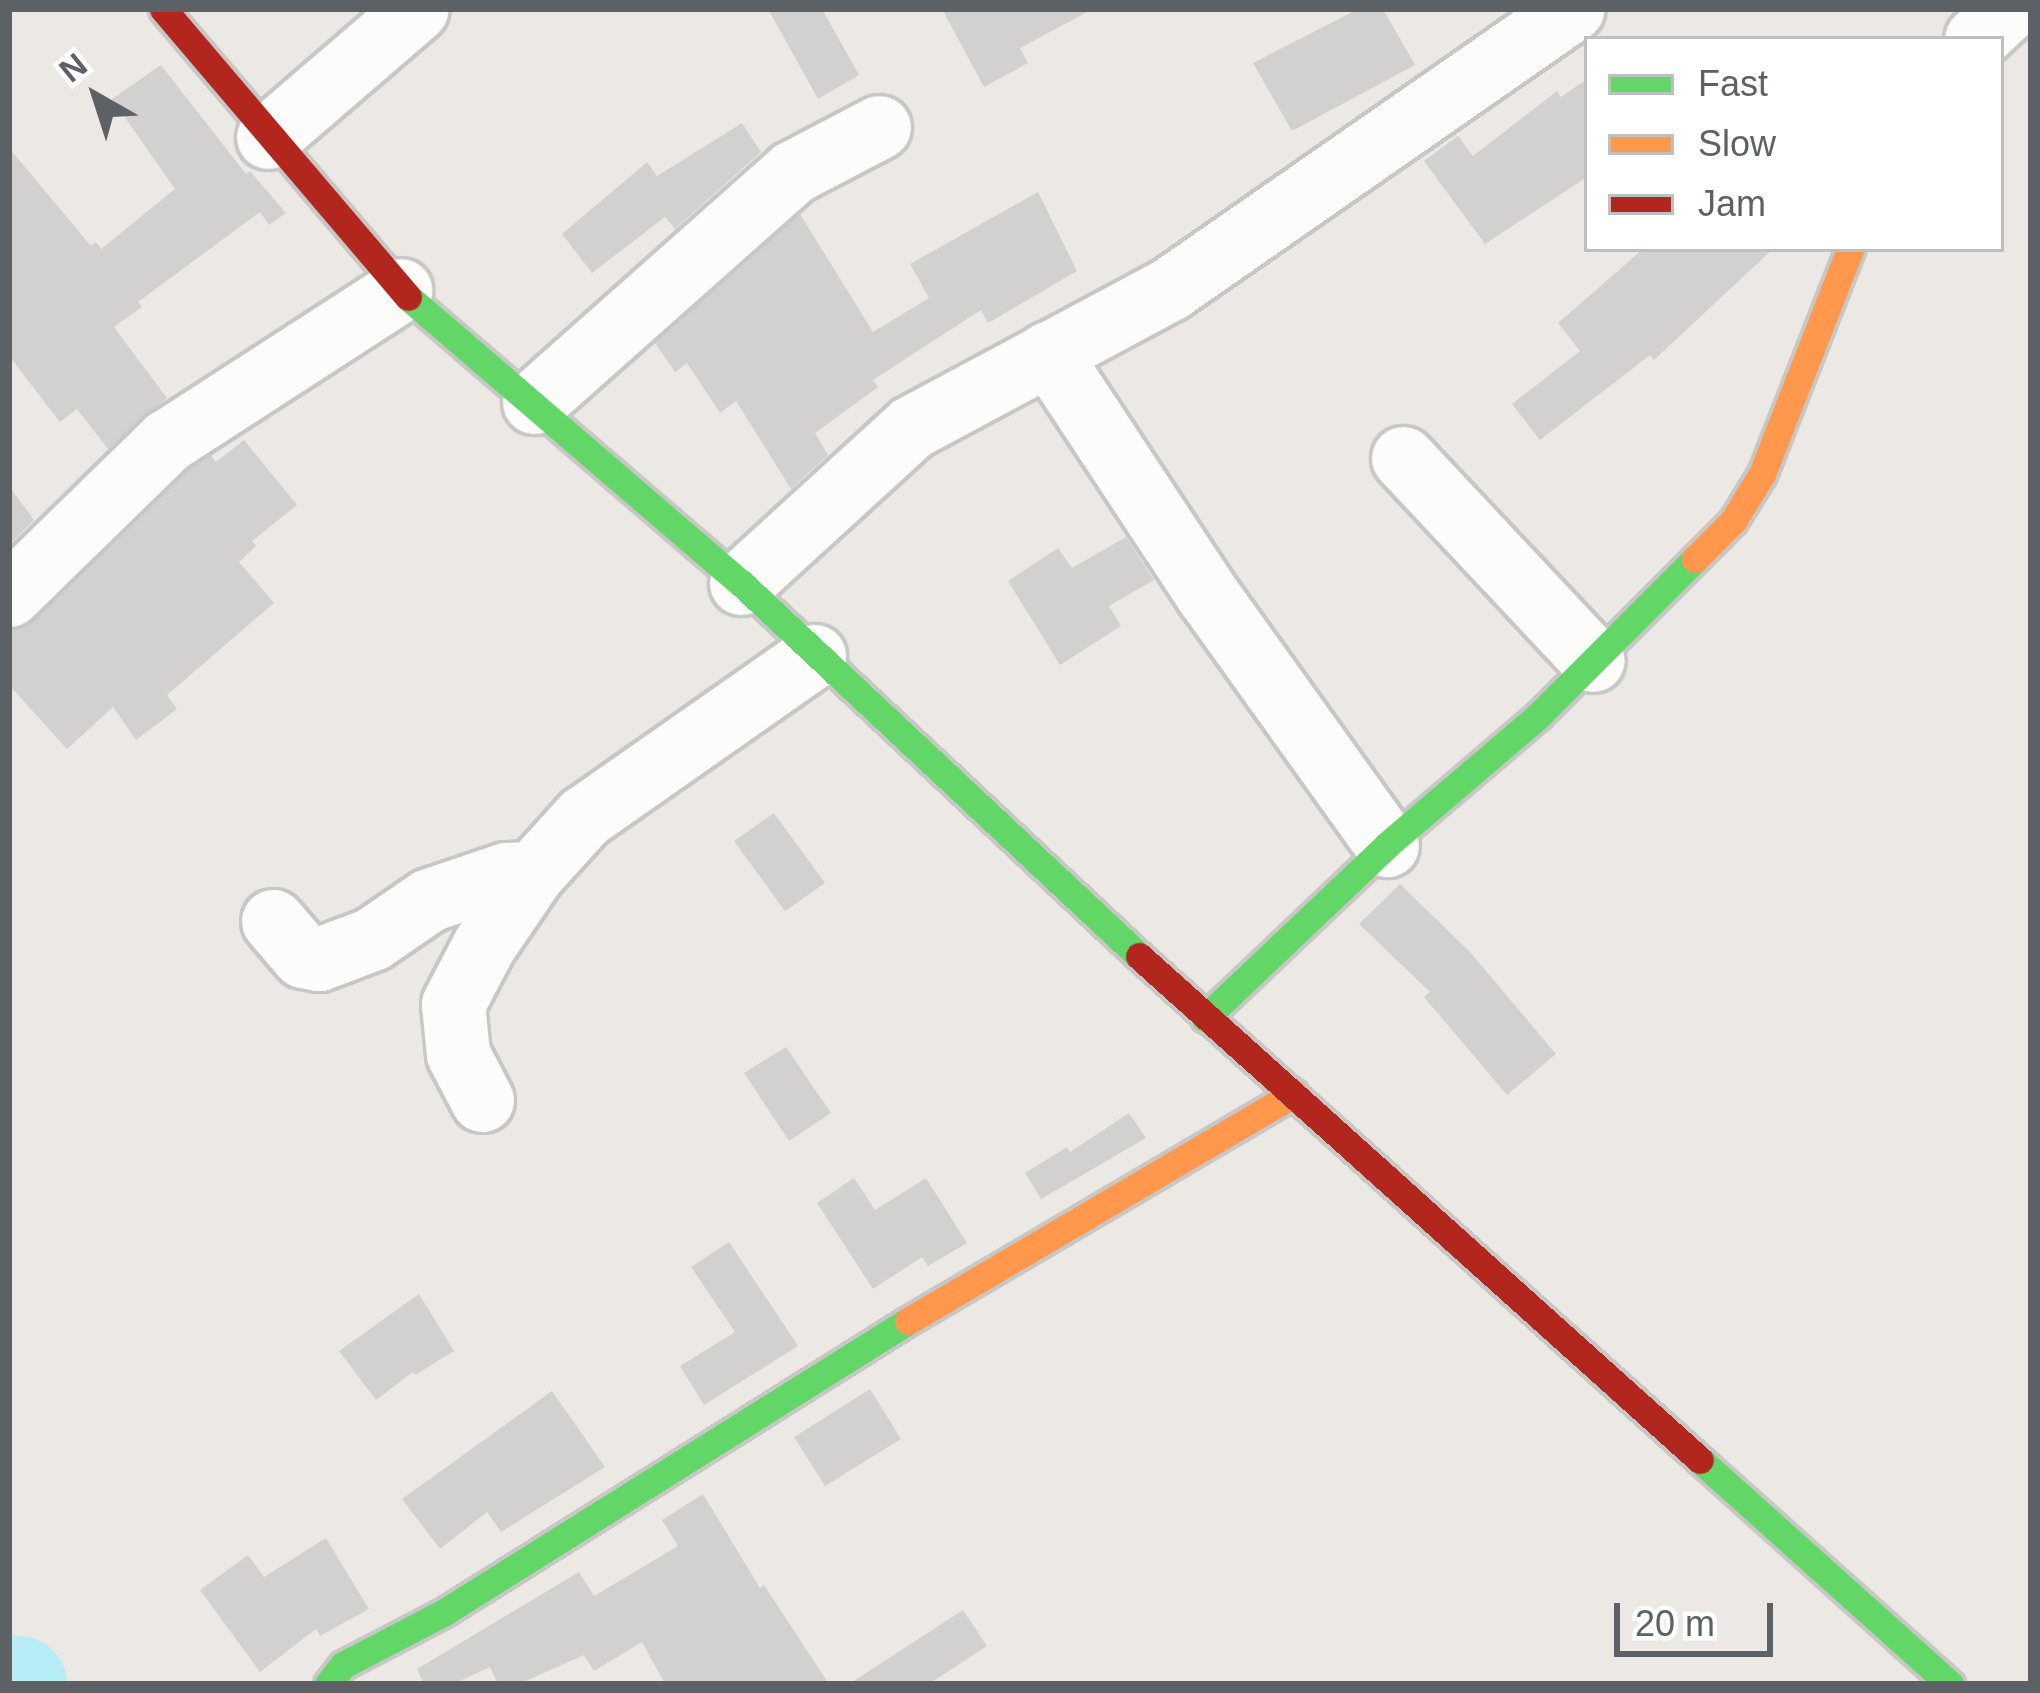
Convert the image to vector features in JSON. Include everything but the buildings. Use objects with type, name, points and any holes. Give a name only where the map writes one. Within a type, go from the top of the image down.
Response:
[{"type":"street","points":[[163,9],[400,290],[740,583],[1205,1018],[1950,1684]]},
{"type":"street","points":[[268,137],[417,9]]},
{"type":"street","points":[[1979,36],[2008,9]]},
{"type":"street","points":[[740,583],[912,427],[1206,265],[1538,19]]},
{"type":"street","points":[[534,402],[793,172],[879,128]]},
{"type":"street","points":[[1205,1018],[1387,845],[1594,660],[1733,521],[1762,474],[1849,252]]},
{"type":"street","points":[[9,596],[167,441],[400,290]]},
{"type":"street","points":[[1048,353],[1207,594],[1387,845]]},
{"type":"street","points":[[1402,458],[1594,660]]},
{"type":"street","points":[[482,1100],[458,1054],[453,1004],[484,945],[532,874],[584,818],[814,656]]},
{"type":"street","points":[[273,922],[303,956],[319,959],[372,939],[429,900],[506,874],[532,874]]},
{"type":"street","points":[[328,1684],[354,1658],[461,1602],[911,1319],[1294,1094]]},
{"type":"waterway","points":[[9,1683],[19,1684]]},
{"type":"traffic: fast","points":[[408,297],[741,583],[1139,956]]},
{"type":"traffic: fast","points":[[1205,1018],[1387,845],[1538,716],[1695,559]]},
{"type":"traffic: fast","points":[[328,1684],[343,1665],[443,1613],[908,1321]]},
{"type":"traffic: fast","points":[[1700,1460],[1950,1684]]},
{"type":"traffic: slow","points":[[1695,559],[1733,521],[1762,474],[1849,252]]},
{"type":"traffic: slow","points":[[908,1321],[1294,1094]]},
{"type":"traffic: jam","points":[[163,9],[408,297]]},
{"type":"traffic: jam","points":[[1139,956],[1700,1460]]}]
